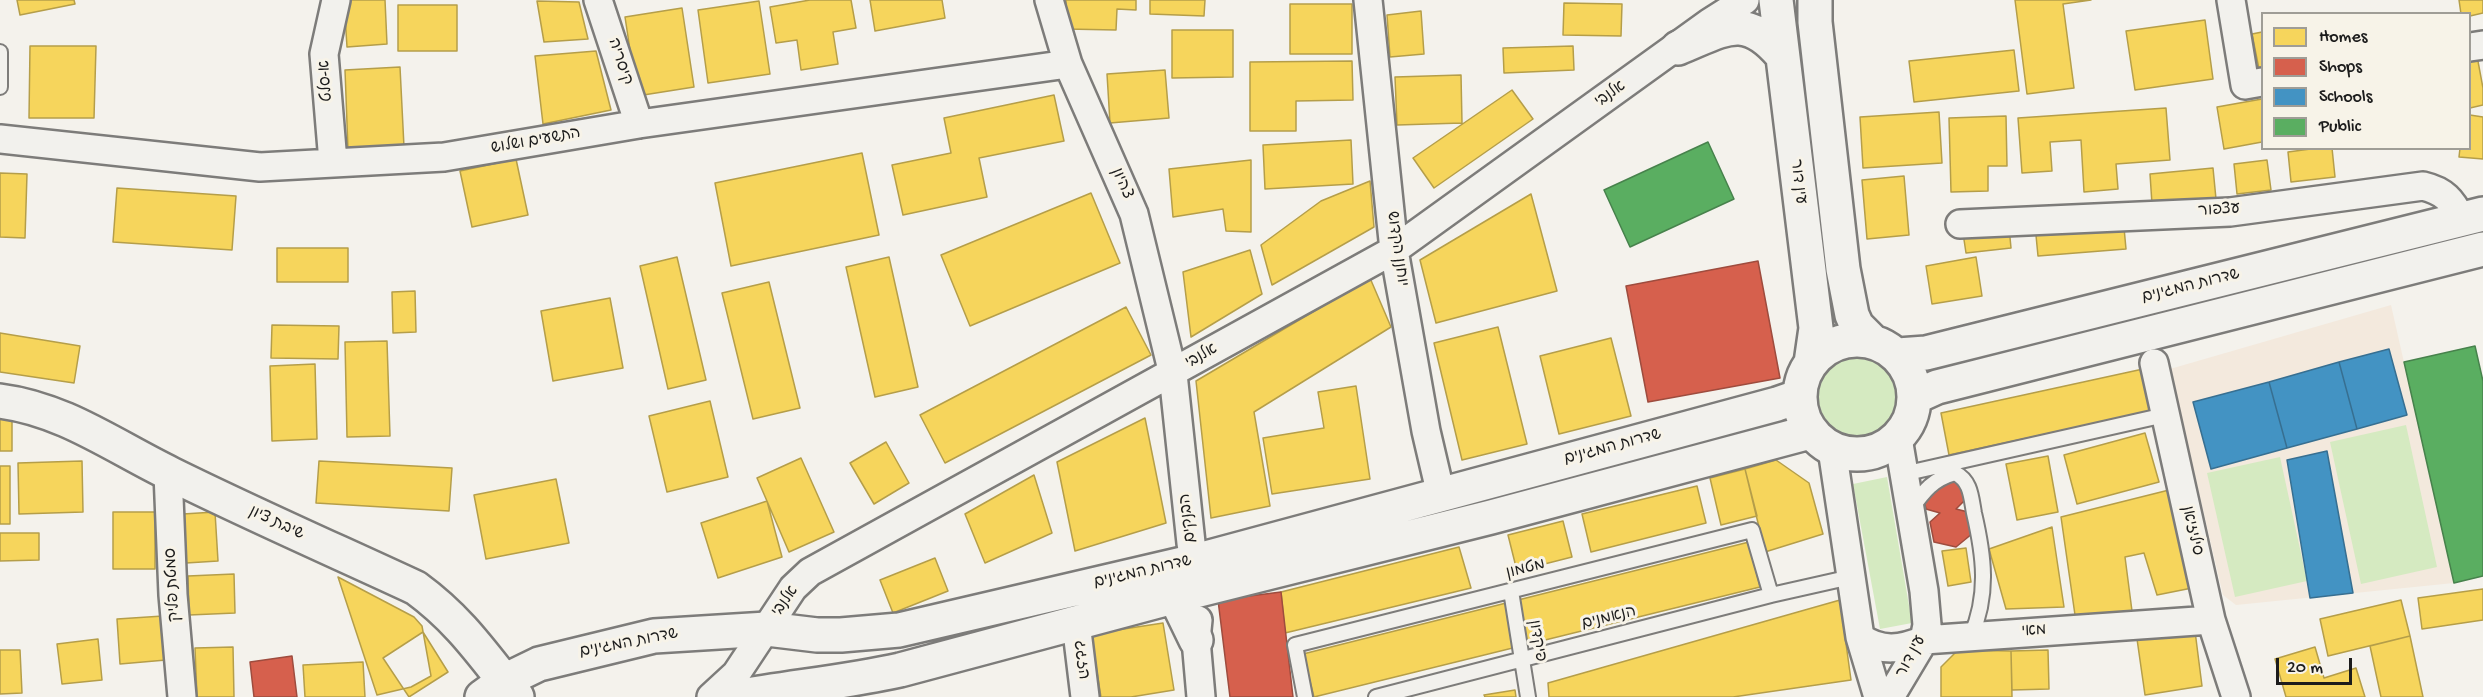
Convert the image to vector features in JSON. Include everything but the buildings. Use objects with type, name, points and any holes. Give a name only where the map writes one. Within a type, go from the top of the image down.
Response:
[{"type":"street","name":"א-סלט","points":[[333,162],[324,54],[336,0]]},
{"type":"street","name":"קיסריה","points":[[598,0],[639,124]]},
{"type":"street","name":"צהיון","points":[[1049,0],[1068,64],[1134,214],[1173,374]]},
{"type":"street","name":"יוחנן הקדוש","points":[[1368,0],[1394,250],[1426,431],[1441,495]]},
{"type":"street","name":"אלנבי","points":[[1709,23],[1725,0]]},
{"type":"street","name":"אלנבי","points":[[711,697],[736,674],[793,588],[810,572],[1173,374],[1394,250],[1678,48],[1709,23],[1745,0]]},
{"type":"street","name":"עין דור","points":[[1776,0],[1816,328],[1811,363]]},
{"type":"street","points":[[1815,0],[1815,22],[1844,269],[1852,315],[1857,326],[1885,348],[1907,368],[1913,382],[1915,397],[1910,419],[1898,438],[1884,448],[1867,454],[1849,454],[1821,440],[1802,413],[1800,396],[1803,379],[1811,363],[1823,351],[1838,343],[1854,339],[1885,348]]},
{"type":"street","points":[[2231,0],[2254,84]]},
{"type":"street","points":[[1678,48],[1722,30],[1739,27],[1755,29],[1767,38],[1781,54]]},
{"type":"street","name":"התשעים ושלוש","points":[[0,139],[260,167],[444,157],[639,124],[1068,64]]},
{"type":"street","name":"עצפור","points":[[1960,224],[2230,212],[2423,186],[2446,195],[2472,217]]},
{"type":"street","name":"שדרות המגינים","points":[[1885,348],[1926,353],[2472,217]]},
{"type":"street","name":"שדרות המגינים","points":[[1915,397],[1937,387],[2483,249]]},
{"type":"street","name":"סיליזיאן","points":[[2154,363],[2211,620],[2236,697]]},
{"type":"street","name":"הבנקים","points":[[1173,374],[1189,583]]},
{"type":"street","name":"שדרות המגינים","points":[[736,697],[788,692],[900,670],[1076,623],[1441,495],[1800,396]]},
{"type":"street","name":"שיבת ציון","points":[[0,401],[78,423],[168,473],[416,588],[441,606],[459,624],[501,692]]},
{"type":"street","name":"עין דור","points":[[1890,697],[1924,640],[1927,625],[1911,510],[1898,438]]},
{"type":"street","name":"עין דור","points":[[1821,440],[1851,577],[1860,637],[1878,697]]},
{"type":"street","name":"שדרות המגינים","points":[[501,692],[539,664],[654,636],[767,629],[817,635],[871,634],[899,630],[1147,572],[1189,583],[1448,529],[1821,440]]},
{"type":"street","name":"סמטת פליק","points":[[168,473],[173,595],[182,697]]},
{"type":"street","points":[[1189,583],[1200,697]]},
{"type":"street","name":"מאי","points":[[1860,637],[1870,644],[1886,648],[1911,646],[1924,640],[2211,620]]},
{"type":"street","name":"הזגג","points":[[1076,623],[1085,697]]},
{"type":"lane","points":[[0,52],[0,87]]},
{"type":"lane","points":[[1903,474],[2165,415]]},
{"type":"lane","points":[[1911,510],[1926,488],[1942,477],[1955,473],[1967,483],[1983,554],[1979,618],[1971,636]]},
{"type":"lane","name":"מטמון","points":[[1305,697],[1295,645],[1752,530],[1771,595]]},
{"type":"lane","name":"הנאמנים","points":[[1376,697],[1771,595],[1851,577]]},
{"type":"lane","name":"פיקדון","points":[[1511,591],[1528,697]]},
{"type":"shaded area","points":[[2391,305],[2454,583],[2236,605],[2223,595],[2170,369]]},
{"type":"green space","points":[[1850,356],[1866,356],[1887,367],[1898,388],[1898,404],[1887,425],[1866,436],[1850,436],[1836,430],[1824,418],[1818,404],[1818,388],[1824,374],[1836,362]]},
{"type":"green space","points":[[2406,425],[2437,567],[2361,584],[2330,442]]},
{"type":"green space","points":[[2280,457],[2307,581],[2235,597],[2207,473]]},
{"type":"green space","points":[[1887,477],[1912,623],[1880,629],[1853,484]]}]
